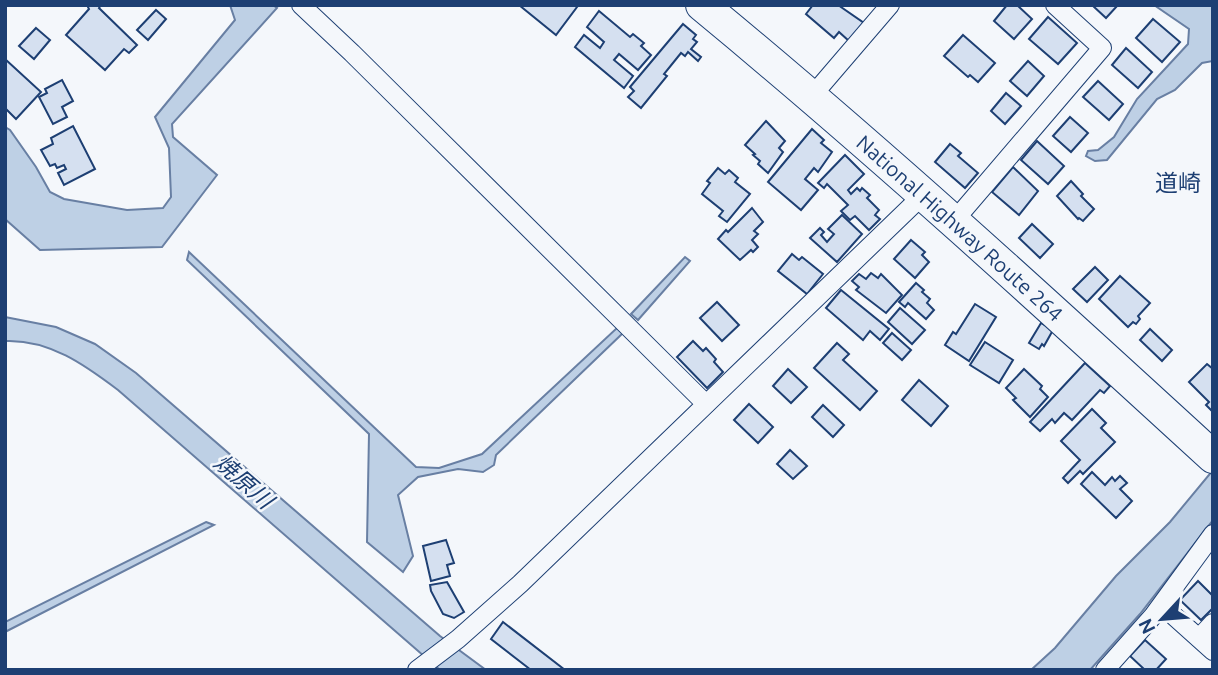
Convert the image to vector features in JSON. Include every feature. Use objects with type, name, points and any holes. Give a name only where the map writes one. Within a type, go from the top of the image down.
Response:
[{"type":"highway","name":"National Highway Route 264","points":[[702,5],[924,194],[1213,457]]},
{"type":"street","points":[[301,5],[706,404]]},
{"type":"street","points":[[812,96],[890,5]]},
{"type":"street","points":[[954,221],[1102,48],[1055,5]]},
{"type":"street","points":[[417,670],[458,639],[520,584],[924,194]]},
{"type":"street","points":[[1105,670],[1153,616],[1213,534]]},
{"type":"street","points":[[1174,616],[1213,651]]},
{"type":"street","points":[[1199,638],[1213,623]]},
{"type":"water","points":[[230,5],[273,5],[277,8],[172,124],[173,137],[217,175],[162,247],[40,250],[5,219],[5,127],[10,130],[36,167],[50,192],[64,199],[127,210],[163,208],[171,197],[169,148],[155,117],[235,20]]},
{"type":"water","points":[[1154,5],[1213,5],[1213,61],[1202,63],[1175,90],[1157,99],[1107,160],[1095,161],[1086,156],[1088,151],[1098,150],[1114,137],[1137,99],[1188,44],[1189,29]]},
{"type":"water","points":[[189,252],[416,467],[439,468],[482,454],[618,327],[624,332],[496,455],[494,465],[483,472],[458,469],[418,477],[398,495],[413,556],[403,572],[367,542],[369,434],[187,260]]},
{"type":"water","points":[[685,257],[690,261],[638,320],[631,314]]},
{"type":"water","name":"焼原川","points":[[5,317],[56,327],[95,344],[136,373],[440,636],[486,670],[440,670],[118,390],[66,355],[37,344],[5,341]]},
{"type":"water","points":[[1213,470],[1213,520],[1140,614],[1090,670],[1031,670],[1055,648],[1116,576],[1170,522]]},
{"type":"water","points":[[206,522],[214,525],[5,632],[5,622]]},
{"type":"building","points":[[87,5],[101,5],[99,8],[137,45],[129,53],[124,49],[105,70],[66,35],[89,9]]},
{"type":"building","points":[[519,5],[574,5],[577,7],[556,35]]},
{"type":"building","points":[[813,5],[838,5],[864,23],[849,41],[839,32],[834,38],[806,14]]},
{"type":"building","points":[[1007,5],[1017,5],[1032,19],[1014,39],[994,21]]},
{"type":"building","points":[[1092,5],[1118,5],[1106,18]]},
{"type":"building","points":[[156,10],[166,19],[148,40],[137,30]]},
{"type":"building","points":[[599,11],[630,37],[633,34],[644,43],[641,46],[651,55],[638,70],[619,54],[614,60],[633,76],[624,88],[575,47],[584,35],[600,48],[604,42],[587,27]]},
{"type":"building","points":[[1048,17],[1077,43],[1058,64],[1029,39]]},
{"type":"building","points":[[1153,19],[1180,42],[1162,62],[1136,38]]},
{"type":"building","points":[[683,24],[696,35],[693,39],[697,42],[691,49],[701,57],[698,61],[688,52],[685,56],[681,53],[664,74],[667,76],[641,108],[628,97],[634,91],[630,87]]},
{"type":"building","points":[[36,28],[50,40],[34,59],[19,46]]},
{"type":"building","points":[[963,35],[995,63],[978,82],[970,75],[968,77],[944,56]]},
{"type":"building","points":[[1126,48],[1152,72],[1138,88],[1112,65]]},
{"type":"building","points":[[5,59],[41,92],[16,119],[5,108]]},
{"type":"building","points":[[1028,61],[1044,76],[1027,96],[1010,81]]},
{"type":"building","points":[[62,80],[73,101],[62,107],[67,117],[53,124],[39,97],[47,93],[45,89]]},
{"type":"building","points":[[1098,81],[1123,104],[1109,120],[1083,97]]},
{"type":"building","points":[[1006,93],[1021,106],[1005,124],[991,111]]},
{"type":"building","points":[[1070,117],[1088,133],[1071,152],[1053,136]]},
{"type":"building","points":[[766,121],[785,141],[779,148],[783,152],[768,173],[745,145]]},
{"type":"building","points":[[73,126],[95,169],[64,185],[58,173],[66,169],[64,165],[57,168],[55,164],[50,166],[41,150],[53,144],[51,138]]},
{"type":"building","points":[[812,129],[824,140],[821,143],[832,152],[818,172],[814,168],[805,179],[818,190],[801,210],[768,182]]},
{"type":"building","points":[[1037,141],[1064,166],[1048,184],[1021,160]]},
{"type":"building","points":[[950,144],[961,153],[958,156],[978,173],[965,188],[935,162]]},
{"type":"building","points":[[845,155],[864,174],[848,190],[851,194],[857,188],[860,191],[862,188],[870,195],[867,198],[879,210],[875,215],[880,219],[869,230],[855,216],[850,220],[841,211],[848,205],[827,184],[824,188],[818,183]]},
{"type":"building","points":[[1013,167],[1038,191],[1019,215],[992,192]]},
{"type":"building","points":[[718,168],[725,174],[729,170],[738,178],[735,182],[750,194],[727,222],[719,216],[723,211],[702,194],[710,183],[707,181]]},
{"type":"building","points":[[1071,181],[1094,209],[1083,221],[1057,196]]},
{"type":"building","points":[[752,208],[763,222],[754,231],[758,234],[752,240],[758,247],[740,260],[718,239]]},
{"type":"building","points":[[842,215],[862,234],[837,262],[810,238],[820,228],[824,232],[821,235],[827,242],[834,234],[828,229]]},
{"type":"building","points":[[1032,224],[1053,244],[1040,258],[1019,238]]},
{"type":"building","points":[[911,240],[925,252],[922,255],[929,262],[915,278],[894,259]]},
{"type":"building","points":[[792,254],[799,260],[802,257],[823,274],[807,294],[778,271]]},
{"type":"building","points":[[1095,267],[1108,280],[1087,302],[1073,289]]},
{"type":"building","points":[[871,273],[878,278],[881,274],[902,295],[886,313],[856,290],[859,287],[852,281],[859,274],[866,279]]},
{"type":"building","points":[[1120,276],[1150,303],[1138,316],[1140,319],[1136,324],[1133,322],[1128,327],[1099,299]]},
{"type":"building","points":[[916,283],[930,299],[927,303],[934,310],[926,319],[908,303],[905,307],[899,302]]},
{"type":"building","points":[[841,290],[889,329],[880,340],[870,331],[863,340],[826,308]]},
{"type":"building","points":[[717,302],[739,325],[722,341],[700,318]]},
{"type":"building","points":[[975,304],[996,317],[969,361],[945,345],[953,332],[956,334]]},
{"type":"building","points":[[900,308],[925,330],[912,344],[888,322]]},
{"type":"building","points":[[1041,323],[1053,330],[1044,346],[1042,344],[1039,349],[1029,343]]},
{"type":"building","points":[[1150,329],[1172,350],[1162,361],[1140,340]]},
{"type":"building","points":[[892,333],[911,350],[902,360],[883,343]]},
{"type":"building","points":[[693,341],[703,351],[706,348],[723,372],[707,388],[677,357]]},
{"type":"building","points":[[985,342],[1013,360],[999,383],[970,365]]},
{"type":"building","points":[[837,343],[849,354],[843,360],[877,391],[860,410],[814,368]]},
{"type":"building","points":[[1085,363],[1110,386],[1104,393],[1100,390],[1072,420],[1064,413],[1055,423],[1052,419],[1040,431],[1030,422]]},
{"type":"building","points":[[1207,364],[1213,369],[1213,412],[1206,405],[1209,402],[1189,382]]},
{"type":"building","points":[[788,369],[807,387],[791,403],[773,386]]},
{"type":"building","points":[[1024,369],[1042,386],[1040,389],[1048,397],[1030,417],[1013,400],[1016,398],[1006,388]]},
{"type":"building","points":[[919,380],[948,406],[931,426],[902,400]]},
{"type":"building","points":[[749,404],[773,427],[758,443],[734,420]]},
{"type":"building","points":[[823,405],[844,425],[833,437],[812,417]]},
{"type":"building","points":[[1092,409],[1106,423],[1101,428],[1115,442],[1083,474],[1080,471],[1068,483],[1063,478],[1080,460],[1061,441]]},
{"type":"building","points":[[790,450],[807,466],[793,479],[777,464]]},
{"type":"building","points":[[1092,472],[1105,485],[1112,477],[1115,481],[1120,476],[1127,483],[1120,489],[1132,501],[1116,518],[1081,484]]},
{"type":"building","points":[[446,540],[454,563],[447,565],[450,576],[431,581],[423,546]]},
{"type":"building","points":[[1198,581],[1213,596],[1213,608],[1201,620],[1180,600]]},
{"type":"building","points":[[447,582],[464,612],[454,618],[443,614],[431,591],[430,585]]},
{"type":"building","points":[[503,622],[565,670],[531,670],[491,639]]},
{"type":"building","points":[[1145,640],[1166,659],[1156,670],[1145,670],[1130,656]]},
{"type":"district","name":"道崎","points":[[1178,182]]}]
